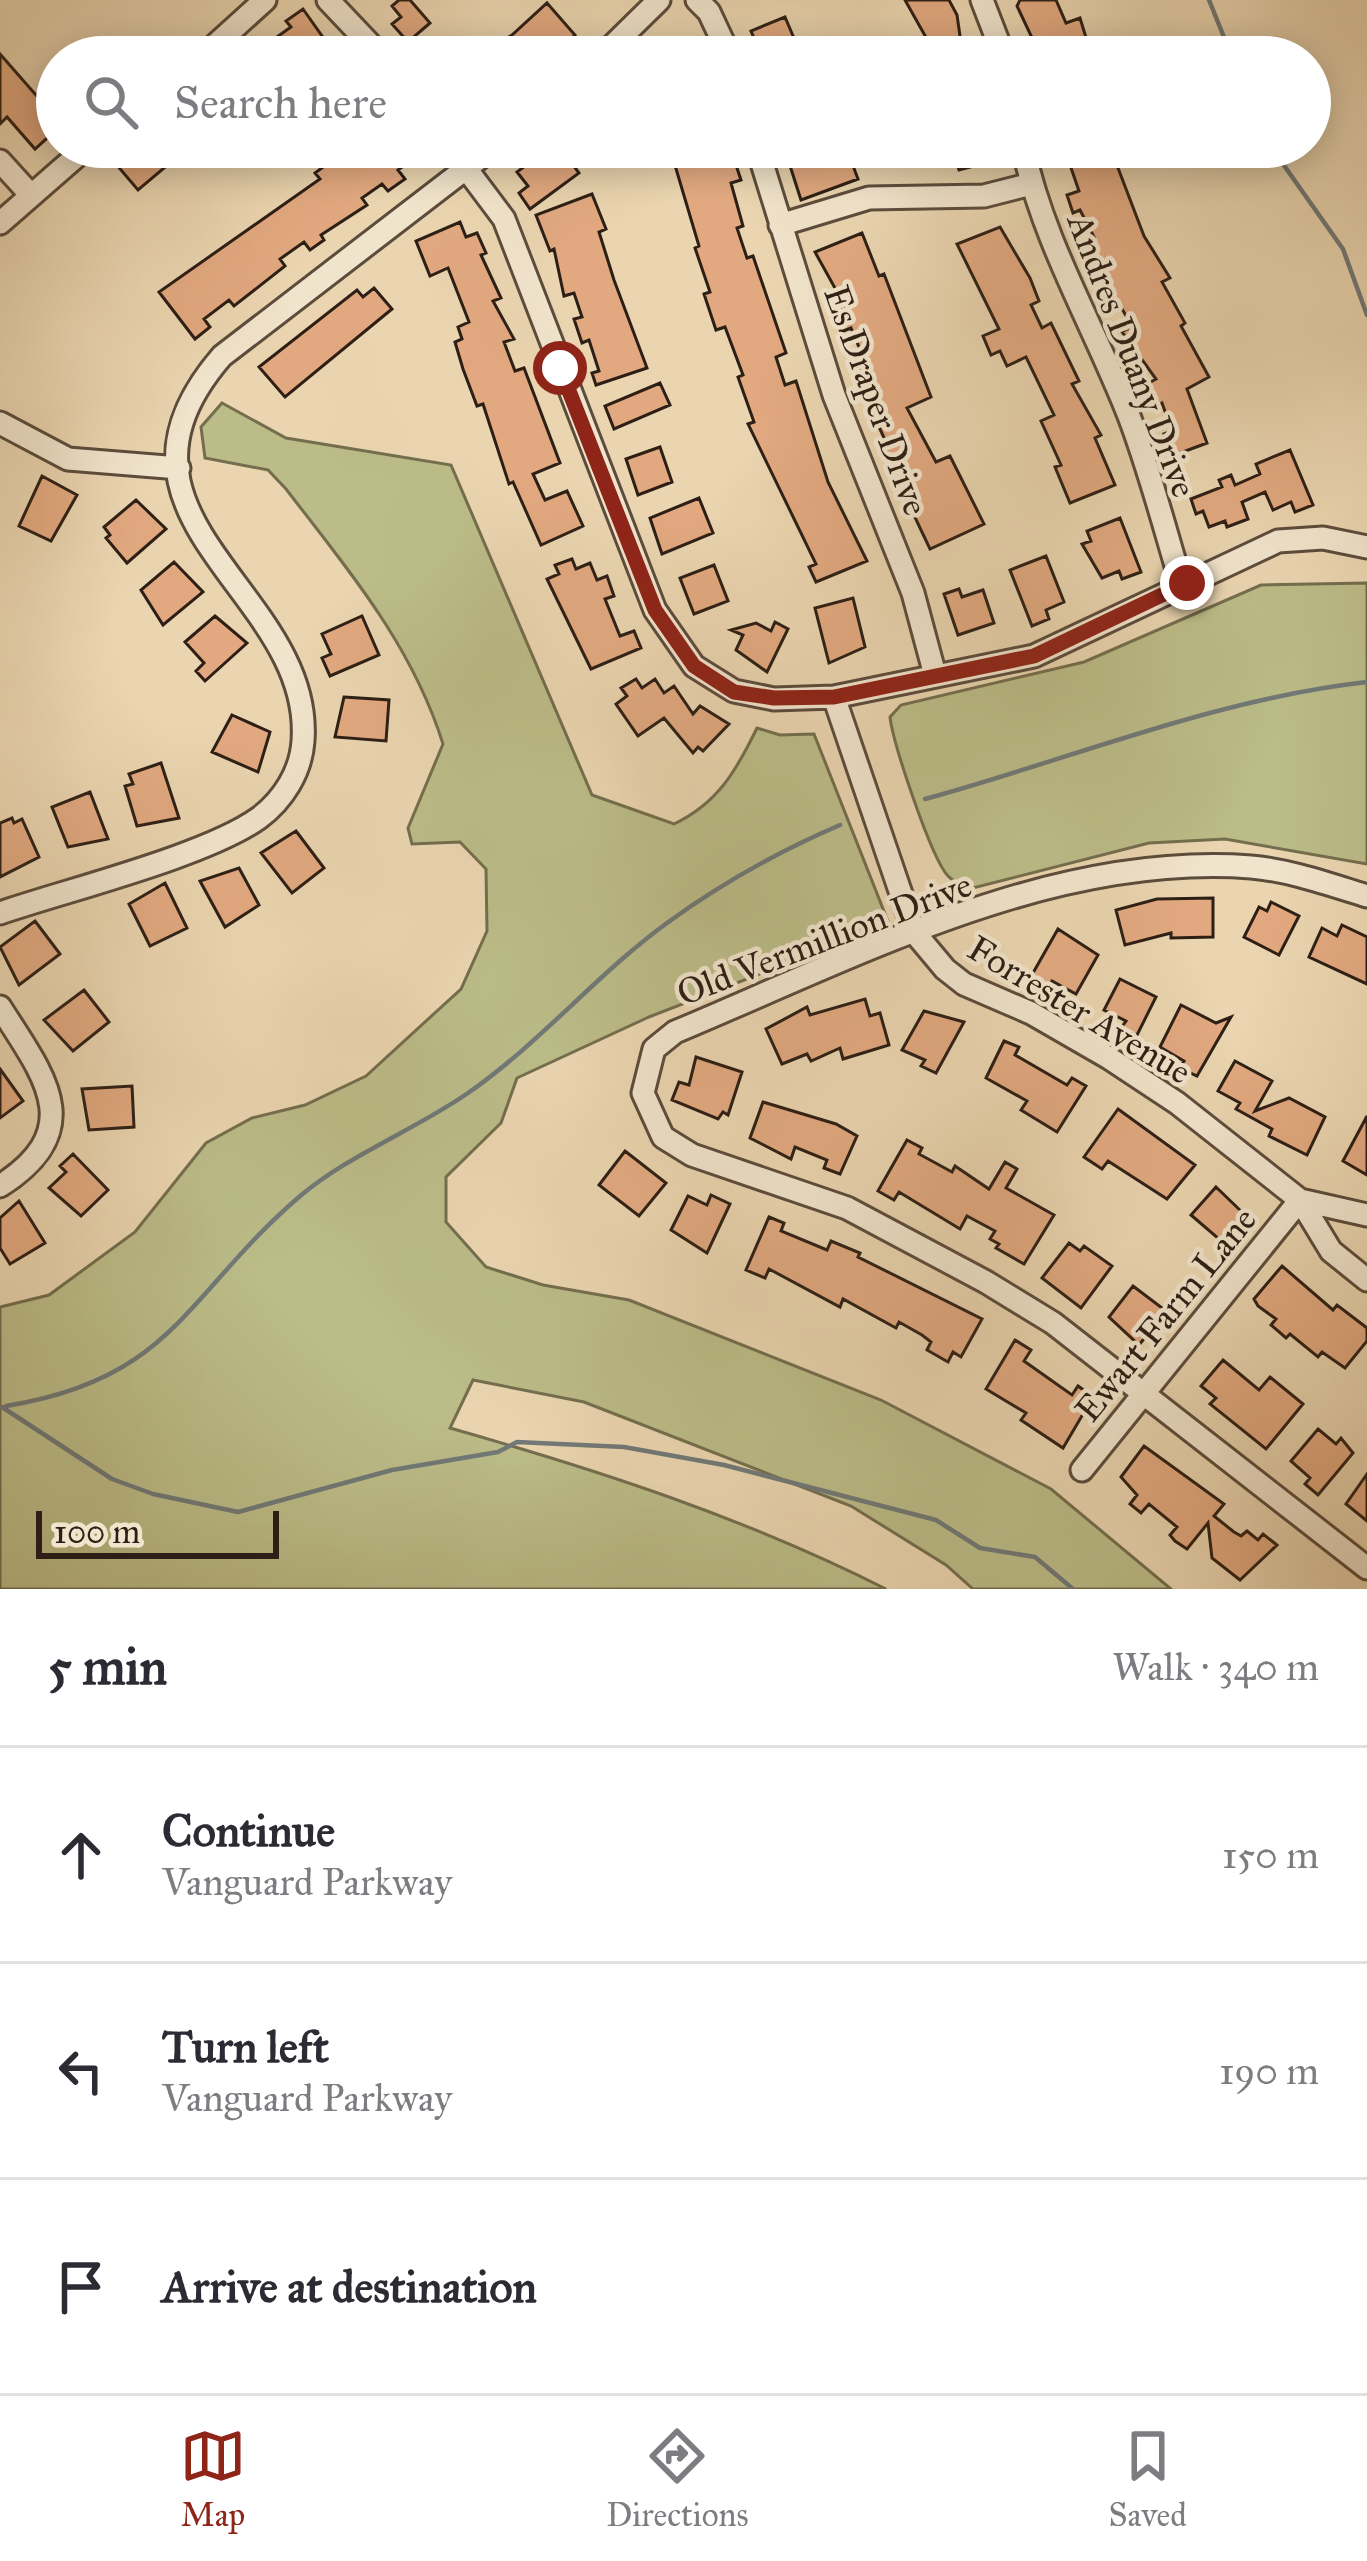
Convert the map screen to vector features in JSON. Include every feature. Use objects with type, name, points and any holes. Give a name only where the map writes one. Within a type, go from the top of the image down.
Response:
[{"type":"street","points":[[225,36],[265,0]]},
{"type":"street","points":[[328,0],[362,36]]},
{"type":"street","points":[[622,36],[659,0]]},
{"type":"street","points":[[697,0],[720,36]]},
{"type":"street","points":[[982,0],[996,36]]},
{"type":"street","points":[[0,161],[29,193]]},
{"type":"street","points":[[0,223],[61,168]]},
{"type":"street","points":[[0,913],[244,828],[270,809],[302,760],[304,714],[295,669],[199,538],[179,469],[182,433],[195,395],[222,356],[469,168]]},
{"type":"street","name":"Es Draper Drive","points":[[763,168],[834,395],[913,592],[935,675]]},
{"type":"street","name":"Andres Duany Drive","points":[[1028,168],[1130,418],[1182,586]]},
{"type":"street","points":[[467,170],[504,219],[655,610],[694,666],[734,692],[774,698],[834,697],[1034,656],[1279,541],[1323,538],[1367,547]]},
{"type":"street","points":[[780,225],[869,198],[984,196],[1031,184]]},
{"type":"street","points":[[0,423],[68,459],[179,469]]},
{"type":"street","name":"Forrester Avenue","points":[[834,697],[914,932],[964,984],[1030,1013],[1109,1058],[1300,1199],[1331,1251],[1367,1280]]},
{"type":"street","name":"Old Vermillion Drive","points":[[1367,896],[1257,867],[1185,865],[1060,885],[914,932],[675,1032],[654,1049],[643,1093],[663,1137],[692,1155],[847,1208],[1053,1323],[1367,1568]]},
{"type":"street","points":[[0,1007],[39,1068],[53,1108],[41,1150],[0,1186]]},
{"type":"street","name":"Forrester Avenue","points":[[1300,1199],[1367,1215]]},
{"type":"street","name":"Ewart Farm Lane","points":[[1082,1470],[1300,1199]]},
{"type":"green space","points":[[222,403],[286,438],[451,465],[592,795],[674,824],[703,806],[724,784],[757,728],[780,735],[814,734],[889,924],[649,1017],[517,1078],[501,1123],[446,1177],[446,1222],[486,1267],[543,1285],[629,1300],[881,1400],[1051,1489],[1171,1589],[973,1589],[946,1565],[851,1506],[584,1402],[473,1380],[450,1428],[672,1498],[780,1540],[886,1589],[0,1589],[0,1307],[49,1295],[135,1232],[206,1143],[252,1118],[305,1105],[366,1076],[461,989],[487,931],[486,869],[460,842],[412,844],[408,828],[443,744],[414,674],[355,580],[268,470],[205,458],[201,427]]},
{"type":"green space","points":[[1367,583],[1367,864],[1225,839],[1149,843],[973,888],[948,876],[923,825],[898,750],[890,717],[901,705],[1084,662],[1261,585]]},
{"type":"building","points":[[410,0],[430,23],[415,36],[403,36],[392,24],[401,17],[392,6]]},
{"type":"building","points":[[905,0],[949,0],[960,36],[925,36]]},
{"type":"building","points":[[1020,0],[1056,0],[1066,23],[1080,18],[1086,36],[1031,36],[1017,6]]},
{"type":"building","points":[[547,3],[575,35],[510,36]]},
{"type":"building","points":[[303,9],[322,36],[278,36],[291,27],[286,21]]},
{"type":"building","points":[[785,17],[793,36],[753,36],[751,31]]},
{"type":"building","points":[[0,54],[36,95],[36,148],[7,117],[0,124]]},
{"type":"building","points":[[119,168],[164,168],[138,190]]},
{"type":"building","points":[[322,168],[401,168],[405,179],[388,191],[382,184],[362,198],[367,205],[321,235],[324,240],[310,250],[304,242],[280,259],[285,266],[234,306],[229,300],[204,319],[210,327],[195,339],[159,292],[320,179],[315,173]]},
{"type":"building","points":[[522,168],[575,168],[579,173],[530,209],[519,193],[528,186],[517,172]]},
{"type":"building","points":[[676,168],[737,168],[741,180],[731,183],[743,226],[737,228],[747,258],[753,256],[786,353],[776,357],[785,385],[796,381],[828,482],[867,561],[816,582],[809,567],[816,564],[748,424],[754,422],[738,377],[743,375],[725,327],[716,330],[704,294],[710,292],[695,248],[699,246]]},
{"type":"building","points":[[791,168],[854,168],[858,179],[801,200]]},
{"type":"building","points":[[1071,168],[1118,168],[1144,236],[1170,278],[1162,282],[1185,323],[1181,326],[1209,377],[1187,389],[1207,443],[1172,456],[1164,434],[1172,431],[1162,403],[1157,406],[1145,385],[1156,379],[1122,332],[1132,326],[1118,302],[1109,307],[1100,287],[1111,282],[1100,258],[1092,262],[1083,243],[1094,237],[1080,210],[1073,213],[1067,195],[1079,191]]},
{"type":"building","points":[[592,194],[606,229],[599,232],[614,280],[647,368],[596,385],[592,373],[599,371],[589,340],[582,343],[574,319],[582,317],[574,293],[564,296],[554,249],[550,251],[536,215]]},
{"type":"building","points":[[460,222],[466,237],[477,233],[486,253],[481,255],[501,298],[493,301],[514,339],[504,342],[515,371],[524,368],[560,463],[533,474],[545,500],[567,491],[583,526],[541,545],[513,482],[509,484],[483,404],[477,406],[463,369],[455,342],[462,339],[458,327],[469,322],[448,268],[430,276],[416,241]]},
{"type":"building","points":[[1000,227],[1030,278],[1039,301],[1031,305],[1042,328],[1051,323],[1079,381],[1072,384],[1101,435],[1095,438],[1115,485],[1070,503],[1055,467],[1061,465],[1041,421],[1054,415],[1026,357],[1007,366],[1000,351],[991,355],[983,336],[999,329],[957,244]]},
{"type":"building","points":[[862,233],[879,276],[884,274],[931,397],[907,408],[936,462],[950,456],[984,524],[930,549],[903,492],[911,488],[882,444],[886,442],[867,401],[877,397],[851,356],[861,352],[851,328],[841,332],[833,313],[846,308],[815,252]]},
{"type":"building","points":[[374,288],[392,309],[285,397],[259,367],[357,290],[363,297]]},
{"type":"building","points":[[660,383],[670,405],[614,429],[605,406]]},
{"type":"building","points":[[660,447],[672,482],[638,495],[626,459]]},
{"type":"building","points":[[1290,450],[1313,505],[1295,512],[1291,502],[1273,510],[1265,492],[1242,502],[1248,519],[1227,527],[1225,521],[1209,527],[1203,511],[1196,514],[1191,499],[1222,487],[1219,480],[1231,475],[1235,485],[1260,474],[1256,464]]},
{"type":"building","points":[[42,476],[77,495],[51,541],[19,526]]},
{"type":"building","points":[[699,498],[713,533],[662,554],[650,518]]},
{"type":"building","points":[[136,500],[166,529],[127,563],[106,538],[110,535],[104,527]]},
{"type":"building","points":[[1120,518],[1141,572],[1122,579],[1119,571],[1102,578],[1082,544],[1091,541],[1087,531]]},
{"type":"building","points":[[1046,556],[1064,602],[1046,610],[1049,619],[1032,626],[1010,570]]},
{"type":"building","points":[[572,559],[576,569],[590,563],[597,580],[607,576],[614,596],[605,599],[620,636],[634,631],[641,648],[591,669],[547,579],[559,574],[555,565]]},
{"type":"building","points":[[174,562],[203,592],[163,625],[141,590]]},
{"type":"building","points":[[714,565],[728,601],[694,614],[680,578]]},
{"type":"building","points":[[959,589],[962,597],[983,590],[994,623],[958,635],[944,594]]},
{"type":"building","points":[[853,598],[865,647],[829,663],[815,608]]},
{"type":"building","points":[[215,616],[247,643],[205,681],[196,671],[204,663],[185,642]]},
{"type":"building","points":[[362,616],[379,655],[330,676],[322,658],[331,654],[322,634]]},
{"type":"building","points":[[775,622],[788,629],[767,672],[736,650],[743,635],[731,630],[756,623],[771,631]]},
{"type":"building","points":[[636,679],[642,688],[655,679],[664,693],[674,686],[693,714],[700,706],[729,724],[703,751],[698,747],[693,753],[664,718],[638,736],[616,704],[627,696],[621,688]]},
{"type":"building","points":[[344,697],[389,700],[386,741],[335,737]]},
{"type":"building","points":[[232,715],[270,732],[258,772],[212,752]]},
{"type":"building","points":[[161,763],[179,818],[137,826],[125,786],[133,784],[129,774]]},
{"type":"building","points":[[90,792],[108,839],[68,847],[52,807]]},
{"type":"building","points":[[12,818],[14,823],[22,819],[39,857],[0,877],[0,823]]},
{"type":"building","points":[[296,831],[324,868],[292,893],[261,853]]},
{"type":"building","points":[[239,868],[259,905],[225,927],[200,881]]},
{"type":"building","points":[[165,883],[187,928],[150,946],[129,904]]},
{"type":"building","points":[[1213,898],[1213,937],[1171,938],[1171,933],[1125,945],[1116,910],[1157,899]]},
{"type":"building","points":[[1271,902],[1299,916],[1279,955],[1244,937],[1259,907],[1267,911]]},
{"type":"building","points":[[35,921],[60,954],[19,985],[0,947]]},
{"type":"building","points":[[1342,925],[1367,937],[1367,984],[1309,957],[1322,928],[1337,936]]},
{"type":"building","points":[[1058,929],[1098,955],[1076,994],[1052,981],[1046,991],[1029,980]]},
{"type":"building","points":[[1120,979],[1156,997],[1137,1035],[1121,1028],[1126,1021],[1104,1010]]},
{"type":"building","points":[[84,990],[109,1022],[73,1051],[44,1020]]},
{"type":"building","points":[[865,999],[870,1016],[880,1013],[889,1045],[843,1059],[840,1048],[811,1061],[807,1054],[782,1064],[766,1029],[807,1007],[810,1015]]},
{"type":"building","points":[[1181,1005],[1216,1023],[1231,1017],[1197,1076],[1180,1068],[1184,1061],[1160,1047]]},
{"type":"building","points":[[924,1011],[964,1022],[936,1073],[921,1066],[925,1060],[902,1050]]},
{"type":"building","points":[[1004,1041],[1019,1047],[1015,1055],[1067,1085],[1072,1078],[1086,1086],[1057,1132],[1021,1110],[1027,1101],[986,1078]]},
{"type":"building","points":[[696,1057],[742,1072],[728,1115],[723,1112],[718,1119],[672,1100],[679,1082],[689,1085]]},
{"type":"building","points":[[1235,1061],[1272,1081],[1255,1111],[1289,1098],[1325,1117],[1307,1155],[1269,1136],[1272,1129],[1236,1109],[1240,1103],[1218,1091]]},
{"type":"building","points":[[0,1069],[23,1101],[0,1118]]},
{"type":"building","points":[[132,1086],[134,1127],[89,1130],[82,1089]]},
{"type":"building","points":[[763,1102],[836,1124],[857,1136],[840,1174],[824,1168],[827,1160],[795,1147],[791,1159],[750,1138]]},
{"type":"building","points":[[1118,1109],[1195,1165],[1167,1199],[1108,1161],[1102,1169],[1084,1157]]},
{"type":"building","points":[[1367,1116],[1367,1175],[1343,1161]]},
{"type":"building","points":[[907,1140],[922,1148],[919,1154],[952,1172],[955,1166],[989,1189],[1005,1162],[1017,1169],[1006,1188],[1054,1215],[1024,1264],[996,1248],[999,1244],[990,1239],[995,1231],[967,1216],[960,1229],[899,1192],[894,1200],[878,1191]]},
{"type":"building","points":[[625,1151],[666,1183],[639,1216],[599,1185]]},
{"type":"building","points":[[73,1154],[108,1190],[81,1216],[49,1188],[66,1172],[60,1166]]},
{"type":"building","points":[[1216,1187],[1243,1213],[1220,1240],[1191,1215]]},
{"type":"building","points":[[711,1195],[730,1204],[707,1253],[671,1230],[688,1196],[707,1205]]},
{"type":"building","points":[[19,1201],[45,1243],[10,1264],[0,1248],[0,1218]]},
{"type":"building","points":[[769,1217],[784,1223],[781,1231],[827,1250],[831,1241],[860,1253],[858,1257],[982,1319],[961,1357],[953,1352],[948,1362],[927,1350],[931,1342],[899,1322],[896,1328],[843,1299],[840,1307],[769,1269],[765,1278],[746,1270]]},
{"type":"building","points":[[1069,1243],[1080,1251],[1084,1246],[1112,1266],[1081,1308],[1042,1278]]},
{"type":"building","points":[[1282,1266],[1333,1310],[1337,1305],[1367,1328],[1367,1341],[1345,1368],[1322,1352],[1318,1357],[1290,1334],[1286,1338],[1271,1325],[1276,1319],[1258,1306],[1254,1299]]},
{"type":"building","points":[[1133,1286],[1166,1311],[1139,1345],[1109,1317]]},
{"type":"building","points":[[1015,1340],[1031,1350],[1024,1361],[1072,1395],[1078,1386],[1093,1397],[1063,1448],[1021,1420],[1026,1413],[986,1389]]},
{"type":"building","points":[[1223,1360],[1259,1390],[1270,1377],[1303,1404],[1266,1449],[1210,1404],[1216,1398],[1201,1386]]},
{"type":"building","points":[[1318,1429],[1336,1444],[1341,1438],[1353,1453],[1318,1495],[1305,1484],[1310,1478],[1291,1461]]},
{"type":"building","points":[[1144,1446],[1224,1504],[1214,1516],[1234,1532],[1241,1536],[1247,1531],[1258,1540],[1263,1534],[1277,1545],[1240,1580],[1212,1558],[1208,1523],[1187,1549],[1175,1541],[1170,1535],[1177,1527],[1149,1504],[1141,1513],[1130,1504],[1137,1495],[1121,1477]]},
{"type":"building","points":[[1367,1474],[1367,1521],[1346,1504]]},
{"type":"waterway","points":[[1209,0],[1224,36]]},
{"type":"waterway","points":[[1286,168],[1343,249],[1367,315]]},
{"type":"waterway","points":[[925,799],[1199,716],[1367,682]]},
{"type":"waterway","points":[[6,1406],[107,1376],[143,1354],[318,1182],[494,1074],[617,964],[688,908],[750,869],[840,825]]},
{"type":"waterway","points":[[2,1407],[112,1479],[153,1494],[238,1512],[392,1470],[498,1452],[517,1442],[624,1447],[724,1465],[936,1520],[980,1548],[1035,1557],[1073,1589]]},
{"type":"route","points":[[560,368],[655,610],[694,666],[734,692],[774,698],[834,697],[1034,656],[1187,583]]}]
